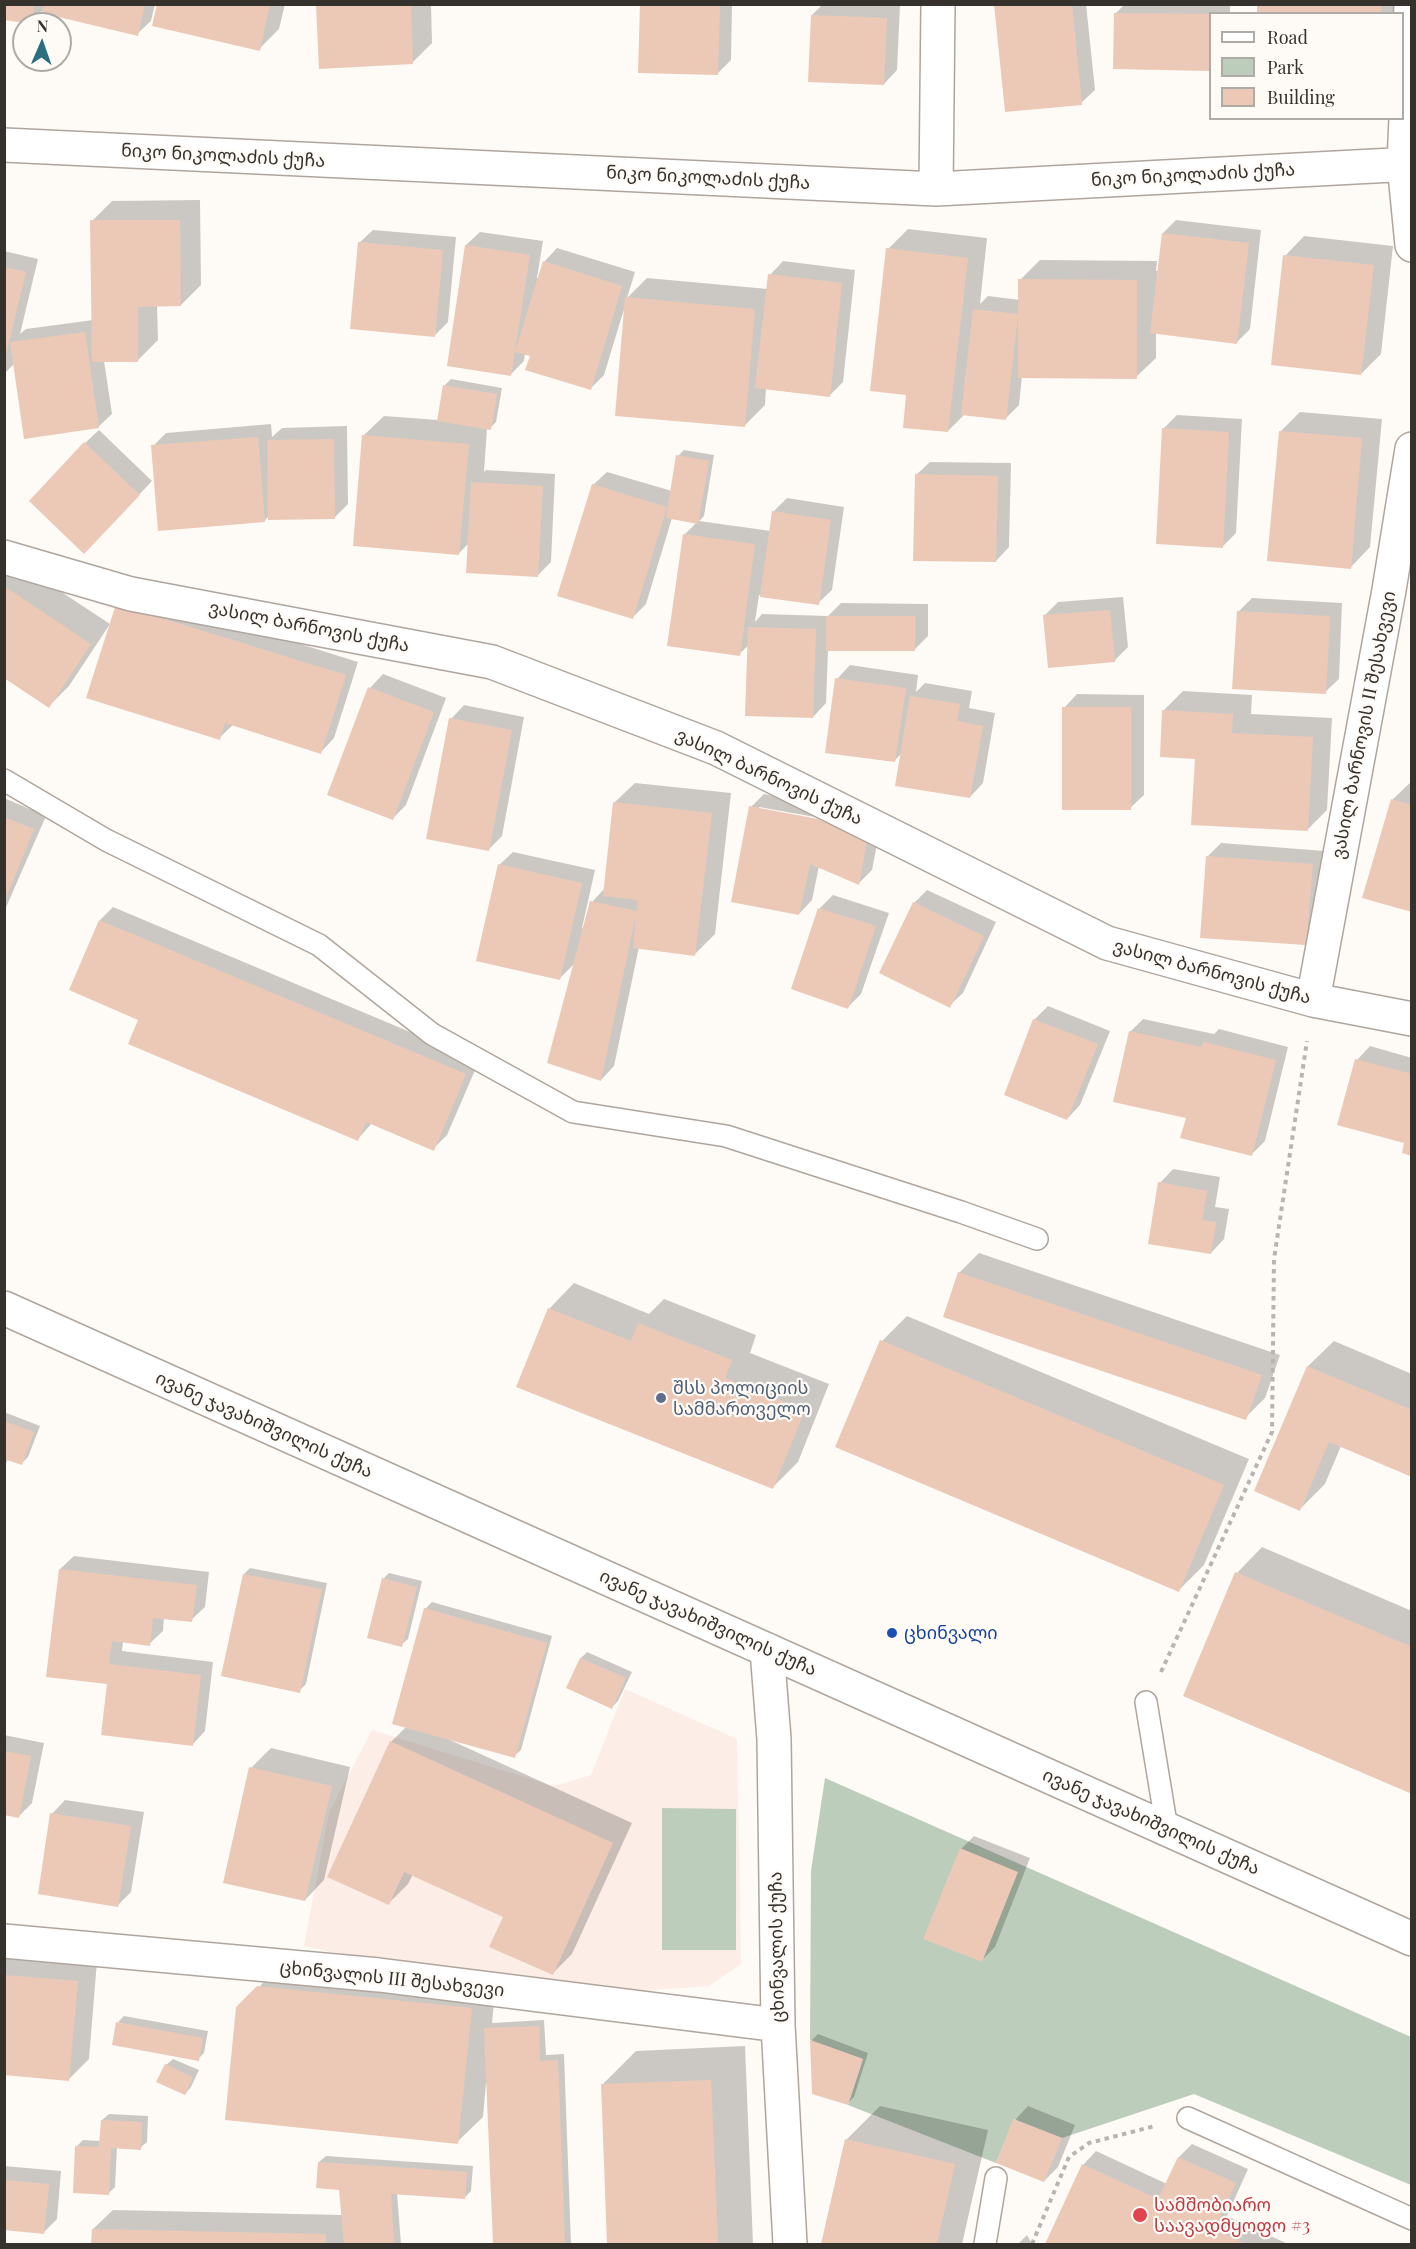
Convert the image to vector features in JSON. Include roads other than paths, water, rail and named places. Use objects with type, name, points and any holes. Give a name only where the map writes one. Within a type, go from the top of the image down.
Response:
[{"type":"street","points":[[936,189],[938,4]]},
{"type":"street","points":[[1411,4],[1408,164],[1412,245]]},
{"type":"street","name":"ნიკო ნიკოლაძის ქუჩა","points":[[4,145],[936,189],[1408,164]]},
{"type":"street","name":"ვასილ ბარნოვის II შესახვევი","points":[[1313,1000],[1389,590],[1412,449]]},
{"type":"street","name":"ვასილ ბარნოვის ქუჩა","points":[[4,557],[131,594],[492,662],[716,748],[1107,943],[1313,1000],[1412,1019]]},
{"type":"street","name":"ივანე ჯავახიშვილის ქუჩა","points":[[4,1308],[1412,1939]]},
{"type":"street","name":"ცხინვალის ქუჩა","points":[[767,1650],[774,1739],[778,2025],[790,2244]]},
{"type":"street","name":"ცხინვალის III შესახვევი","points":[[4,1941],[378,1975],[778,2025]]},
{"type":"lane","points":[[4,780],[106,840],[319,945],[432,1034],[573,1112],[726,1136],[1037,1239]]},
{"type":"lane","points":[[1146,1702],[1167,1829]]},
{"type":"lane","points":[[1188,2118],[1412,2219]]},
{"type":"lane","points":[[985,2244],[996,2178]]},
{"type":"place","name":"შსს პოლიციის სამმართველო","points":[[661,1398]]},
{"type":"place","name":"ცხინვალი","points":[[892,1633]]},
{"type":"place","name":"სამშობიარო საავადმყოფო #3","points":[[1140,2215]]}]
